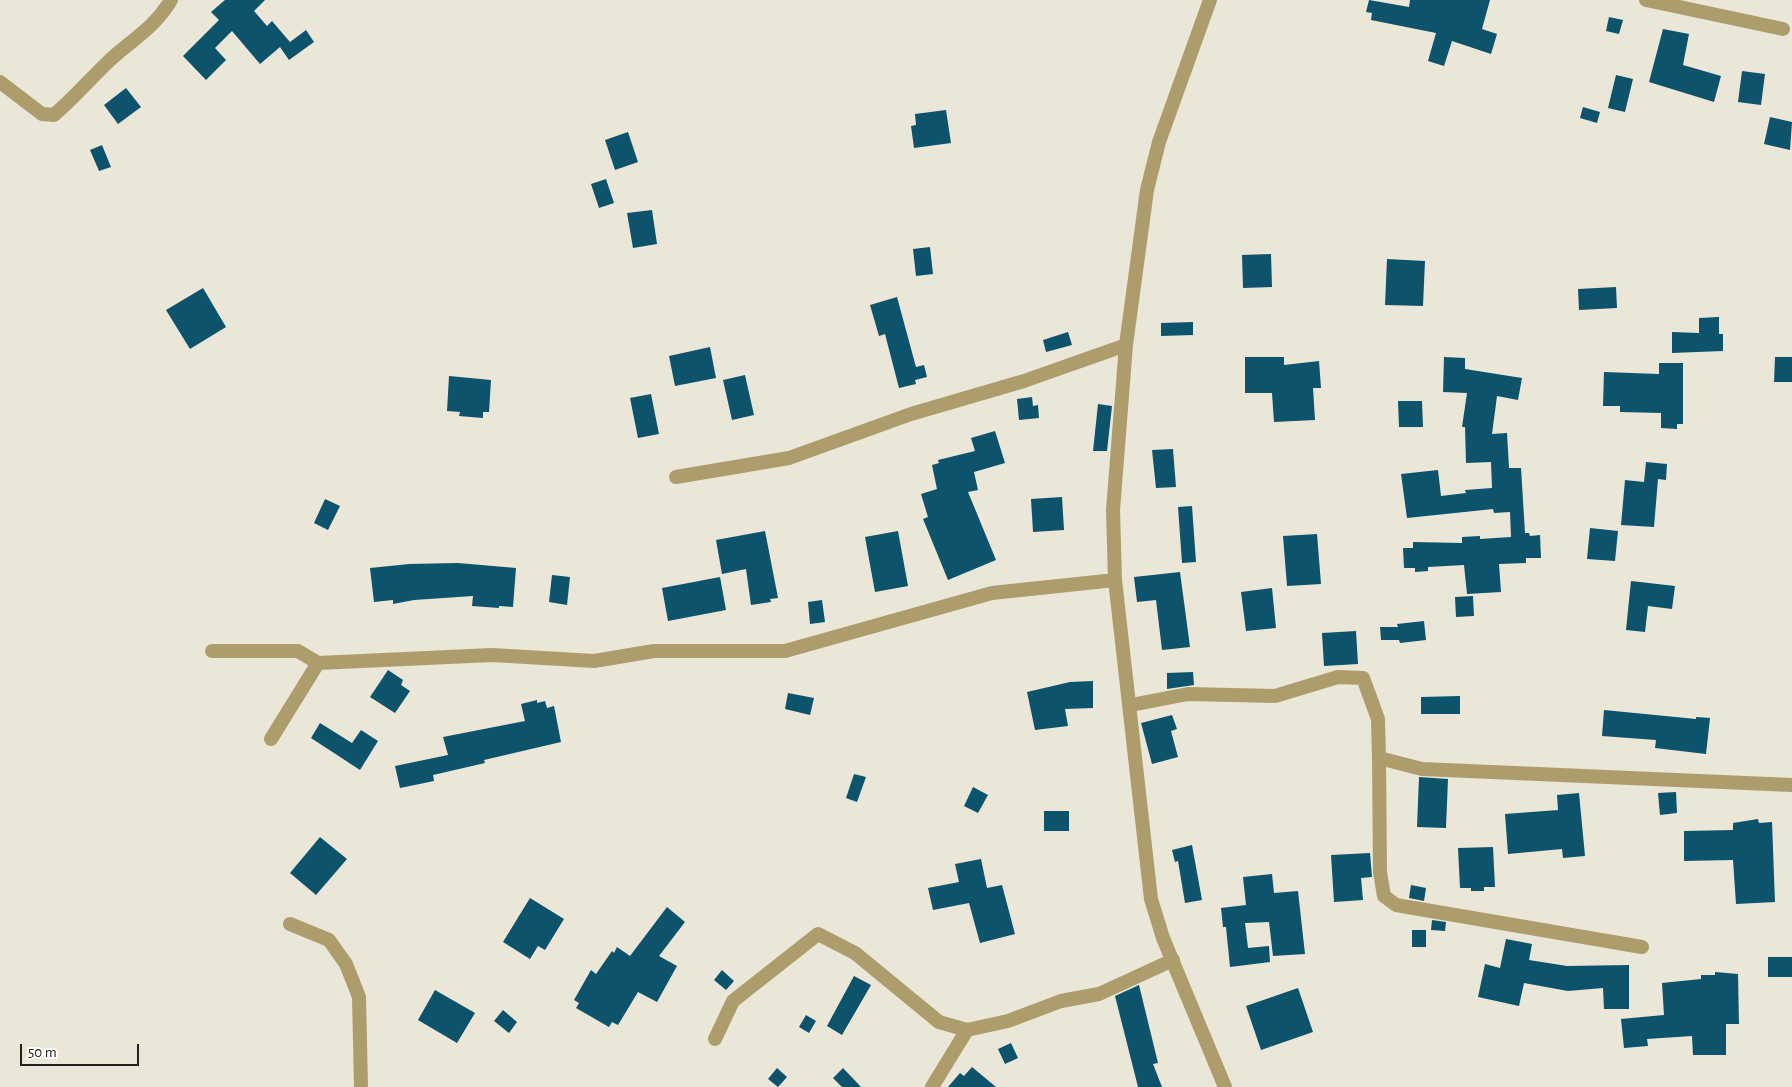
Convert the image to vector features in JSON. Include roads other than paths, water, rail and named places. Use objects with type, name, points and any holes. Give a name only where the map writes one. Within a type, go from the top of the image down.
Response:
[{"type":"street","points":[[0,82],[42,114],[54,115],[109,61],[150,28],[163,14],[171,0]]},
{"type":"street","points":[[1210,0],[1180,78],[1152,165],[1126,345],[1113,510],[1115,580],[1131,705],[1151,899],[1173,960],[1225,1087]]},
{"type":"street","points":[[1646,0],[1782,29]]},
{"type":"street","points":[[676,477],[789,458],[911,414],[1024,381],[1126,345]]},
{"type":"street","points":[[212,651],[298,651],[318,663],[492,655],[594,661],[654,651],[786,651],[992,593],[1115,580]]},
{"type":"street","points":[[271,739],[318,663]]},
{"type":"street","points":[[1131,705],[1188,694],[1275,696],[1338,677],[1363,678],[1378,719],[1380,872],[1384,896],[1396,905],[1642,947]]},
{"type":"street","points":[[1379,758],[1422,768],[1792,786]]},
{"type":"street","points":[[290,924],[329,940],[346,964],[359,997],[361,1087]]},
{"type":"street","points":[[715,1039],[733,1000],[818,934],[855,953],[939,1022],[967,1030],[1008,1020],[1061,1001],[1099,994],[1173,960]]},
{"type":"street","points":[[932,1087],[967,1030]]}]
